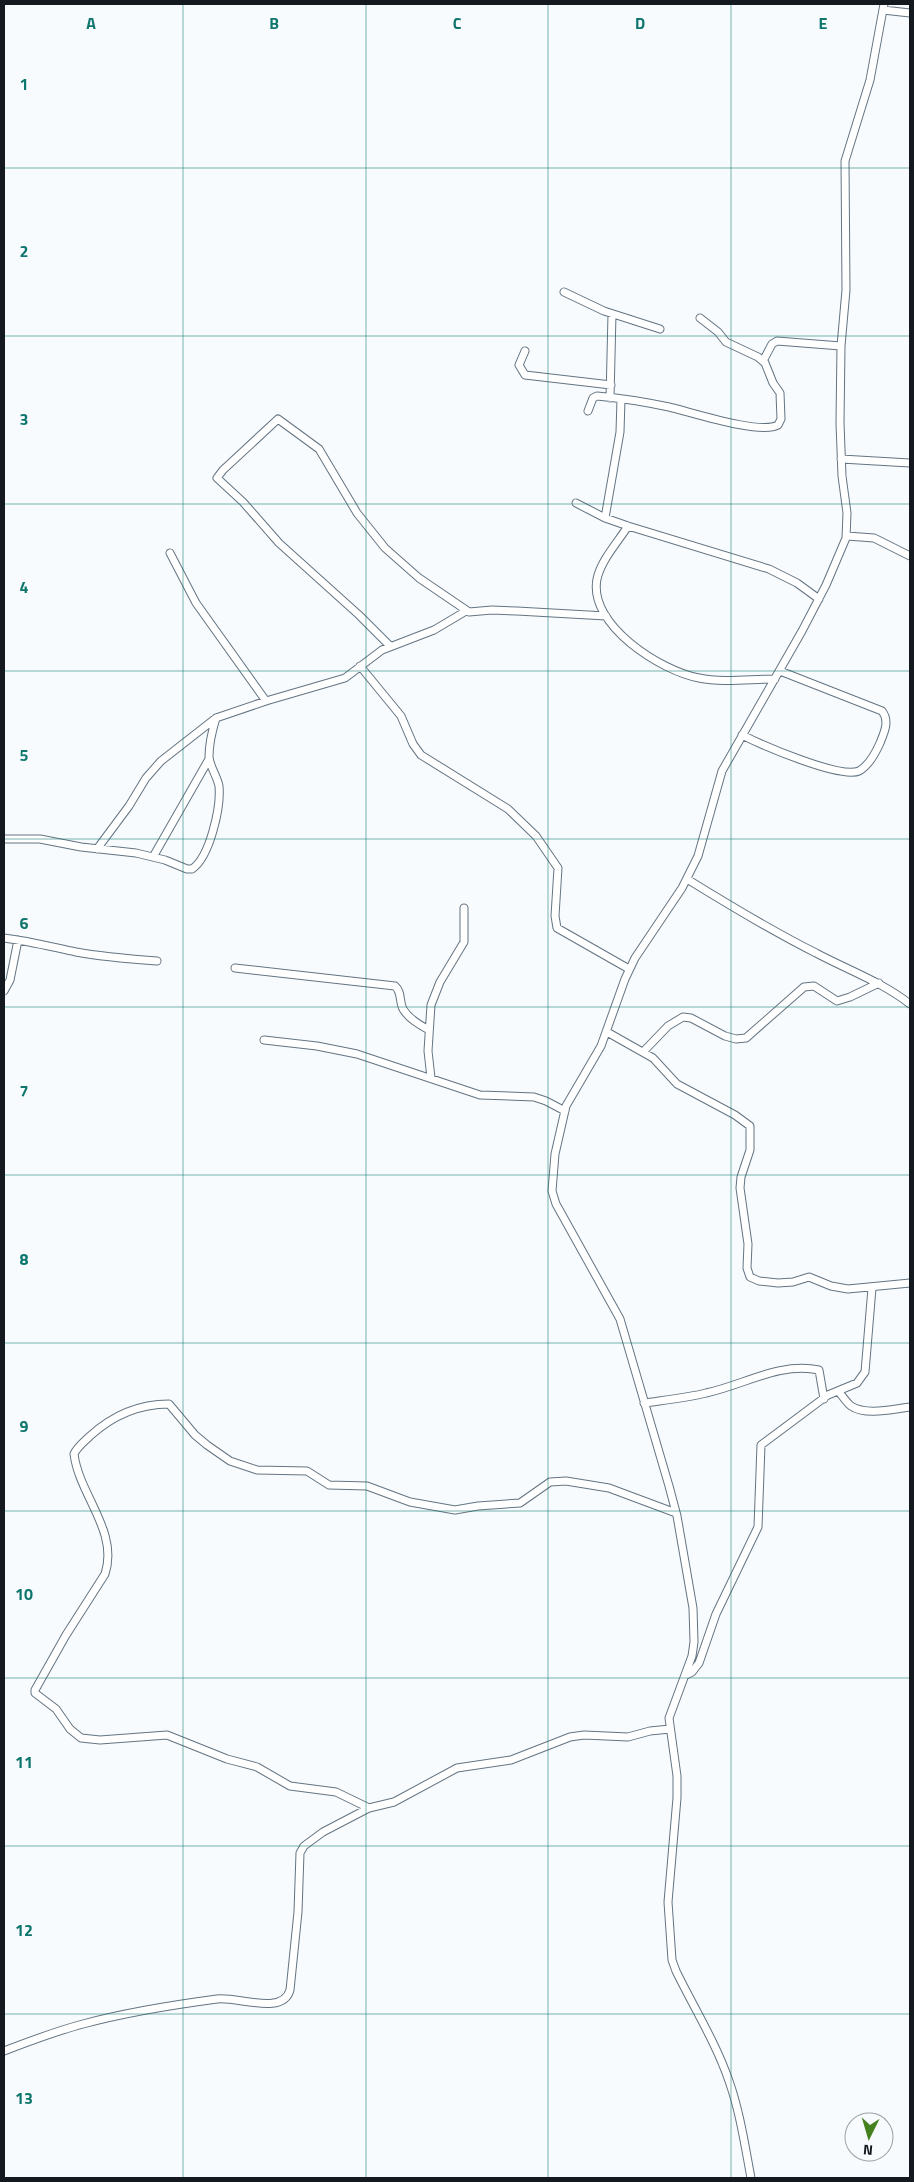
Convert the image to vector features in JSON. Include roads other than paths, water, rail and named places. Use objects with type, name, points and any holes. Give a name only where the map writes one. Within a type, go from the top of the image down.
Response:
[{"type":"street","points":[[751,2178],[744,2137],[729,2080],[672,1960],[668,1902],[677,1798],[677,1776],[670,1729],[671,1710],[686,1675],[694,1642],[694,1626],[688,1580],[676,1513],[620,1318],[560,1214],[552,1191],[555,1154],[564,1111],[591,1066],[607,1032],[617,998],[629,969],[686,879],[702,844],[722,771],[819,599],[847,536],[847,513],[842,460],[841,346],[846,290],[845,161],[870,80],[884,7],[910,13]]},
{"type":"street","points":[[564,292],[612,314],[660,329]]},
{"type":"street","points":[[610,398],[612,314]]},
{"type":"street","points":[[588,411],[595,397],[610,398],[674,408],[734,424],[774,427],[781,419],[780,393],[763,362],[728,343],[718,332],[700,318]]},
{"type":"street","points":[[763,362],[772,344],[777,341],[841,346]]},
{"type":"street","points":[[525,351],[519,365],[520,370],[526,374],[611,384]]},
{"type":"street","points":[[605,518],[620,432],[621,399]]},
{"type":"street","points":[[390,646],[280,543],[217,478],[223,470],[278,419],[319,449],[357,513],[385,548],[419,578],[466,611],[471,613],[492,610],[606,616]]},
{"type":"street","points":[[842,460],[910,463]]},
{"type":"street","points":[[576,503],[605,518],[628,526],[770,569],[797,583],[819,599]]},
{"type":"street","points":[[628,526],[598,576],[597,585],[600,602],[606,616],[647,656],[682,673],[711,680],[775,679]]},
{"type":"street","points":[[847,536],[874,538],[910,556]]},
{"type":"street","points":[[170,554],[196,603],[266,700]]},
{"type":"street","points":[[98,849],[125,812],[146,778],[160,761],[216,718],[266,700],[346,678],[382,650],[434,630],[466,611]]},
{"type":"street","points":[[360,666],[401,716],[419,753],[508,809],[536,836],[558,869],[555,922],[557,928],[629,969]]},
{"type":"street","points":[[742,735],[789,755],[850,772],[862,769],[874,754],[886,726],[886,717],[882,711],[780,671]]},
{"type":"street","points":[[4,839],[40,839],[153,857],[192,869],[200,862],[218,818],[220,800],[218,784],[209,759],[210,742],[216,718]]},
{"type":"street","points":[[153,857],[209,759]]},
{"type":"street","points":[[686,879],[815,953],[879,983],[910,1004]]},
{"type":"street","points":[[431,1078],[428,1051],[432,1005],[464,940],[464,908]]},
{"type":"street","points":[[4,938],[117,958],[157,961]]},
{"type":"street","points":[[4,991],[10,980],[18,940]]},
{"type":"street","points":[[235,968],[395,986],[399,990],[401,1004],[406,1013],[429,1030]]},
{"type":"street","points":[[643,1052],[668,1026],[683,1017],[691,1018],[713,1031],[741,1039],[752,1034],[804,987],[814,986],[837,1001],[879,983]]},
{"type":"street","points":[[607,1032],[655,1060],[677,1084],[735,1115],[750,1126],[750,1154],[741,1177],[740,1188],[746,1230],[749,1276],[759,1280],[778,1283],[793,1282],[809,1277],[842,1289],[872,1288],[910,1282]]},
{"type":"street","points":[[264,1040],[317,1046],[356,1054],[486,1097],[539,1098],[564,1111]]},
{"type":"street","points":[[686,1675],[692,1672],[699,1663],[716,1614],[758,1527],[761,1445],[824,1398],[857,1383],[865,1372],[872,1288]]},
{"type":"street","points":[[644,1403],[706,1393],[770,1372],[796,1369],[820,1371],[824,1398]]},
{"type":"street","points":[[838,1391],[851,1406],[861,1409],[877,1410],[910,1407]]},
{"type":"street","points":[[369,1808],[336,1792],[290,1786],[256,1767],[227,1759],[167,1735],[105,1740],[81,1738],[70,1729],[56,1709],[36,1694],[35,1690],[66,1635],[105,1574],[108,1563],[104,1533],[76,1468],[74,1454],[78,1447],[105,1423],[123,1413],[146,1406],[169,1404],[207,1445],[230,1461],[257,1470],[307,1471],[329,1485],[360,1484],[410,1502],[455,1510],[478,1506],[520,1503],[550,1482],[566,1481],[609,1488],[676,1513]]},
{"type":"street","points":[[4,2050],[83,2024],[172,2005],[227,1997],[252,2002],[274,2003],[284,2001],[290,1990],[298,1912],[298,1864],[301,1850],[322,1832],[369,1808],[394,1802],[457,1768],[511,1760],[566,1738],[584,1735],[625,1738],[650,1731],[670,1729]]}]
